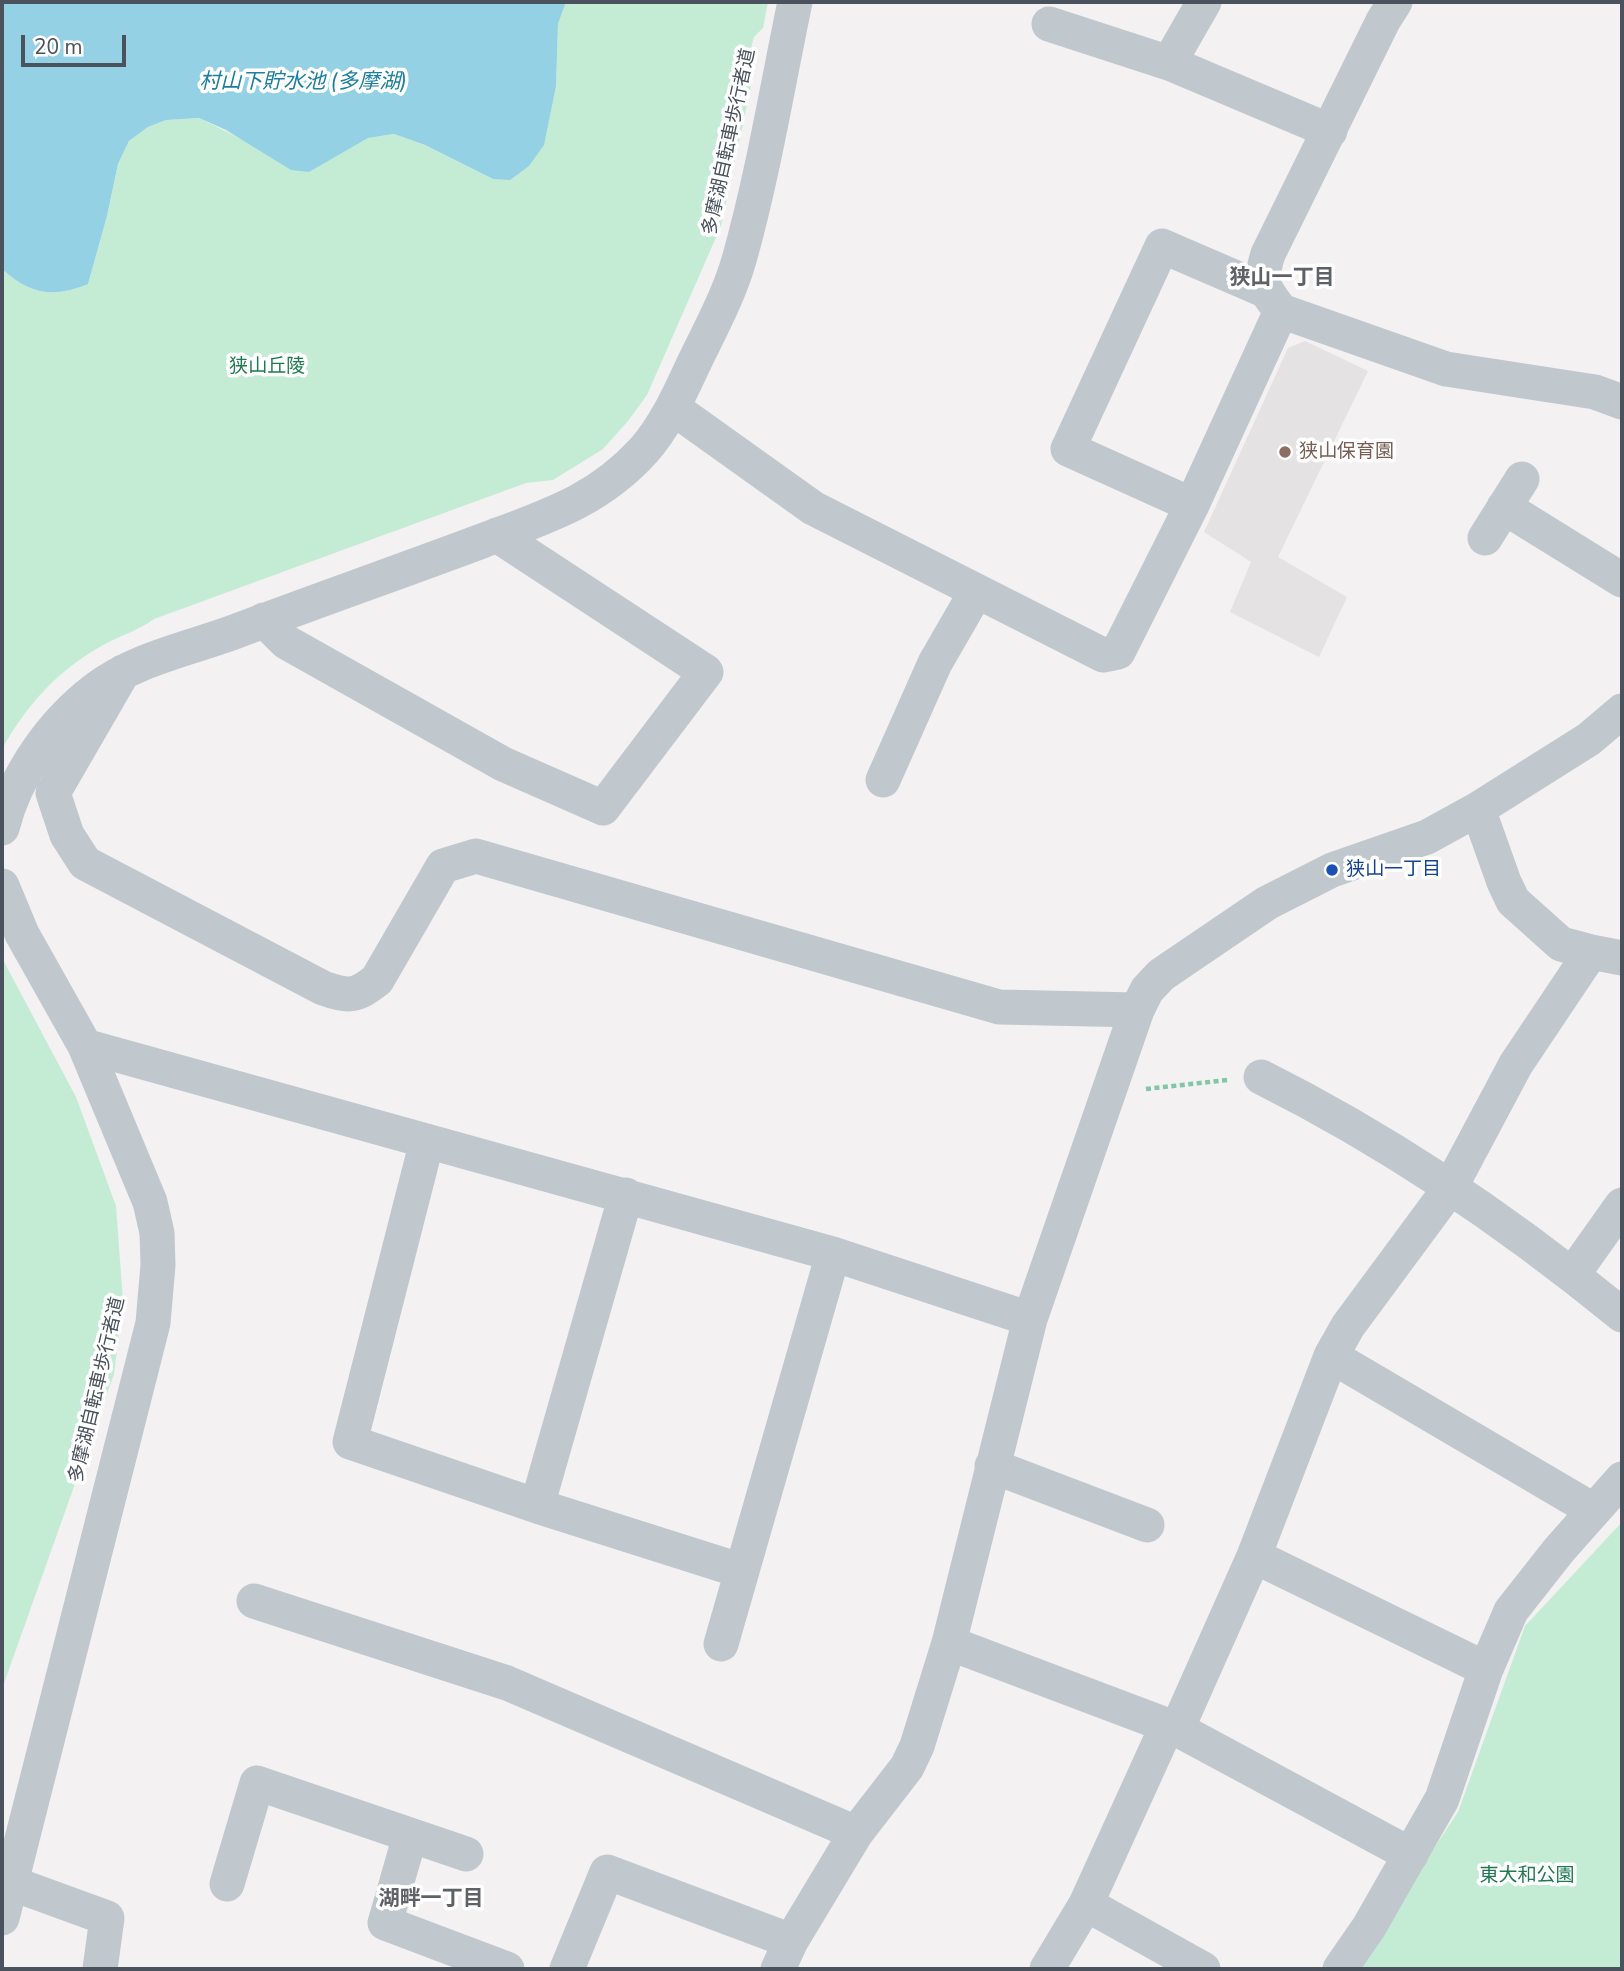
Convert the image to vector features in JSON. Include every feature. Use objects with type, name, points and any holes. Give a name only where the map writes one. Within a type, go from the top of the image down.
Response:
[{"type":"street","points":[[2,828],[19,782],[48,738],[74,708],[97,688],[123,673],[169,653],[571,507],[618,477],[646,447],[673,408],[738,262],[795,2]]},
{"type":"street","points":[[1169,63],[1204,2]]},
{"type":"street","points":[[673,408],[813,508],[1103,655],[1118,652],[1192,505],[1273,300],[1262,273],[1268,254],[1383,20],[1395,2]]},
{"type":"street","points":[[1049,24],[1169,63],[1330,131]]},
{"type":"street","points":[[1192,505],[1068,449],[1161,246],[1273,300],[1446,369],[1595,392],[1622,401]]},
{"type":"street","points":[[1485,538],[1513,493],[1622,580]]},
{"type":"street","points":[[264,620],[286,642],[491,757],[603,808],[706,671],[497,535]]},
{"type":"street","points":[[883,780],[935,663],[975,592]]},
{"type":"street","points":[[123,673],[52,793],[67,835],[85,863],[323,988],[346,995],[362,992],[377,979],[443,866],[476,856],[999,1007],[1137,1010]]},
{"type":"street","points":[[567,1969],[607,1872],[784,1955],[856,1833],[907,1767],[917,1746],[948,1643],[1030,1319],[1107,1093],[1147,990],[1161,975],[1267,903],[1332,870],[1427,837],[1478,809],[1588,739],[1622,711]]},
{"type":"street","points":[[1047,1969],[1086,1903],[1254,1556],[1331,1356],[1348,1326],[1450,1188],[1516,1064],[1607,955],[1561,944],[1513,901],[1478,809]]},
{"type":"street","points":[[2,886],[22,933],[85,1046],[150,1202],[157,1233],[157,1294],[153,1323],[2,1918]]},
{"type":"street","points":[[85,1046],[833,1254],[1030,1319]]},
{"type":"street","points":[[1261,1077],[1317,1105],[1450,1188],[1573,1275],[1622,1315]]},
{"type":"street","points":[[428,1141],[350,1442],[537,1506],[742,1571]]},
{"type":"street","points":[[537,1506],[626,1195]]},
{"type":"street","points":[[1573,1275],[1622,1205]]},
{"type":"street","points":[[721,1644],[833,1254]]},
{"type":"street","points":[[1331,1356],[1593,1510]]},
{"type":"street","points":[[992,1465],[1147,1525]]},
{"type":"street","points":[[1340,1969],[1369,1927],[1442,1799],[1486,1669],[1511,1611],[1593,1510],[1622,1479]]},
{"type":"street","points":[[1254,1556],[1486,1669]]},
{"type":"street","points":[[254,1601],[507,1683],[856,1833]]},
{"type":"street","points":[[948,1643],[1172,1727],[1411,1855]]},
{"type":"street","points":[[227,1884],[257,1783],[466,1854]]},
{"type":"street","points":[[410,1836],[385,1923],[508,1969]]},
{"type":"street","points":[[11,1883],[107,1917],[100,1969]]},
{"type":"street","points":[[1086,1903],[1203,1969]]},
{"type":"path","points":[[1107,1093],[1261,1077]]},
{"type":"shaded area","name":"狭山保育園","points":[[1305,341],[1368,371],[1278,557],[1347,597],[1319,657],[1230,612],[1251,562],[1204,532],[1288,348]]},
{"type":"green space","name":"狭山丘陵","points":[[566,2],[768,2],[763,28],[754,37],[748,59],[754,72],[721,226],[647,395],[628,421],[603,449],[553,480],[526,483],[154,619],[105,644],[73,664],[46,689],[2,749],[2,269],[22,284],[43,292],[64,291],[88,284],[118,164],[129,141],[148,127],[166,120],[199,118],[308,172],[368,138],[394,134],[425,145],[493,179],[556,86],[558,24]]},
{"type":"green space","points":[[2,958],[76,1097],[116,1206],[123,1301],[114,1374],[2,1689]]},
{"type":"green space","name":"東大和公園","points":[[1622,1522],[1622,1969],[1354,1969],[1458,1812],[1525,1626]]},
{"type":"water","name":"村山下貯水池 (多摩湖)","points":[[2,2],[566,2],[558,24],[556,86],[544,145],[529,166],[510,180],[493,179],[425,145],[394,134],[368,138],[309,172],[291,170],[226,130],[199,118],[166,120],[148,127],[129,141],[118,164],[88,284],[64,291],[43,292],[22,284],[2,269]]},
{"type":"place","name":"狭山保育園","points":[[1285,452]]},
{"type":"place","name":"狭山一丁目","points":[[1332,870]]},
{"type":"district","name":"狭山一丁目","points":[[1282,279]]},
{"type":"district","name":"湖畔一丁目","points":[[431,1900]]}]
